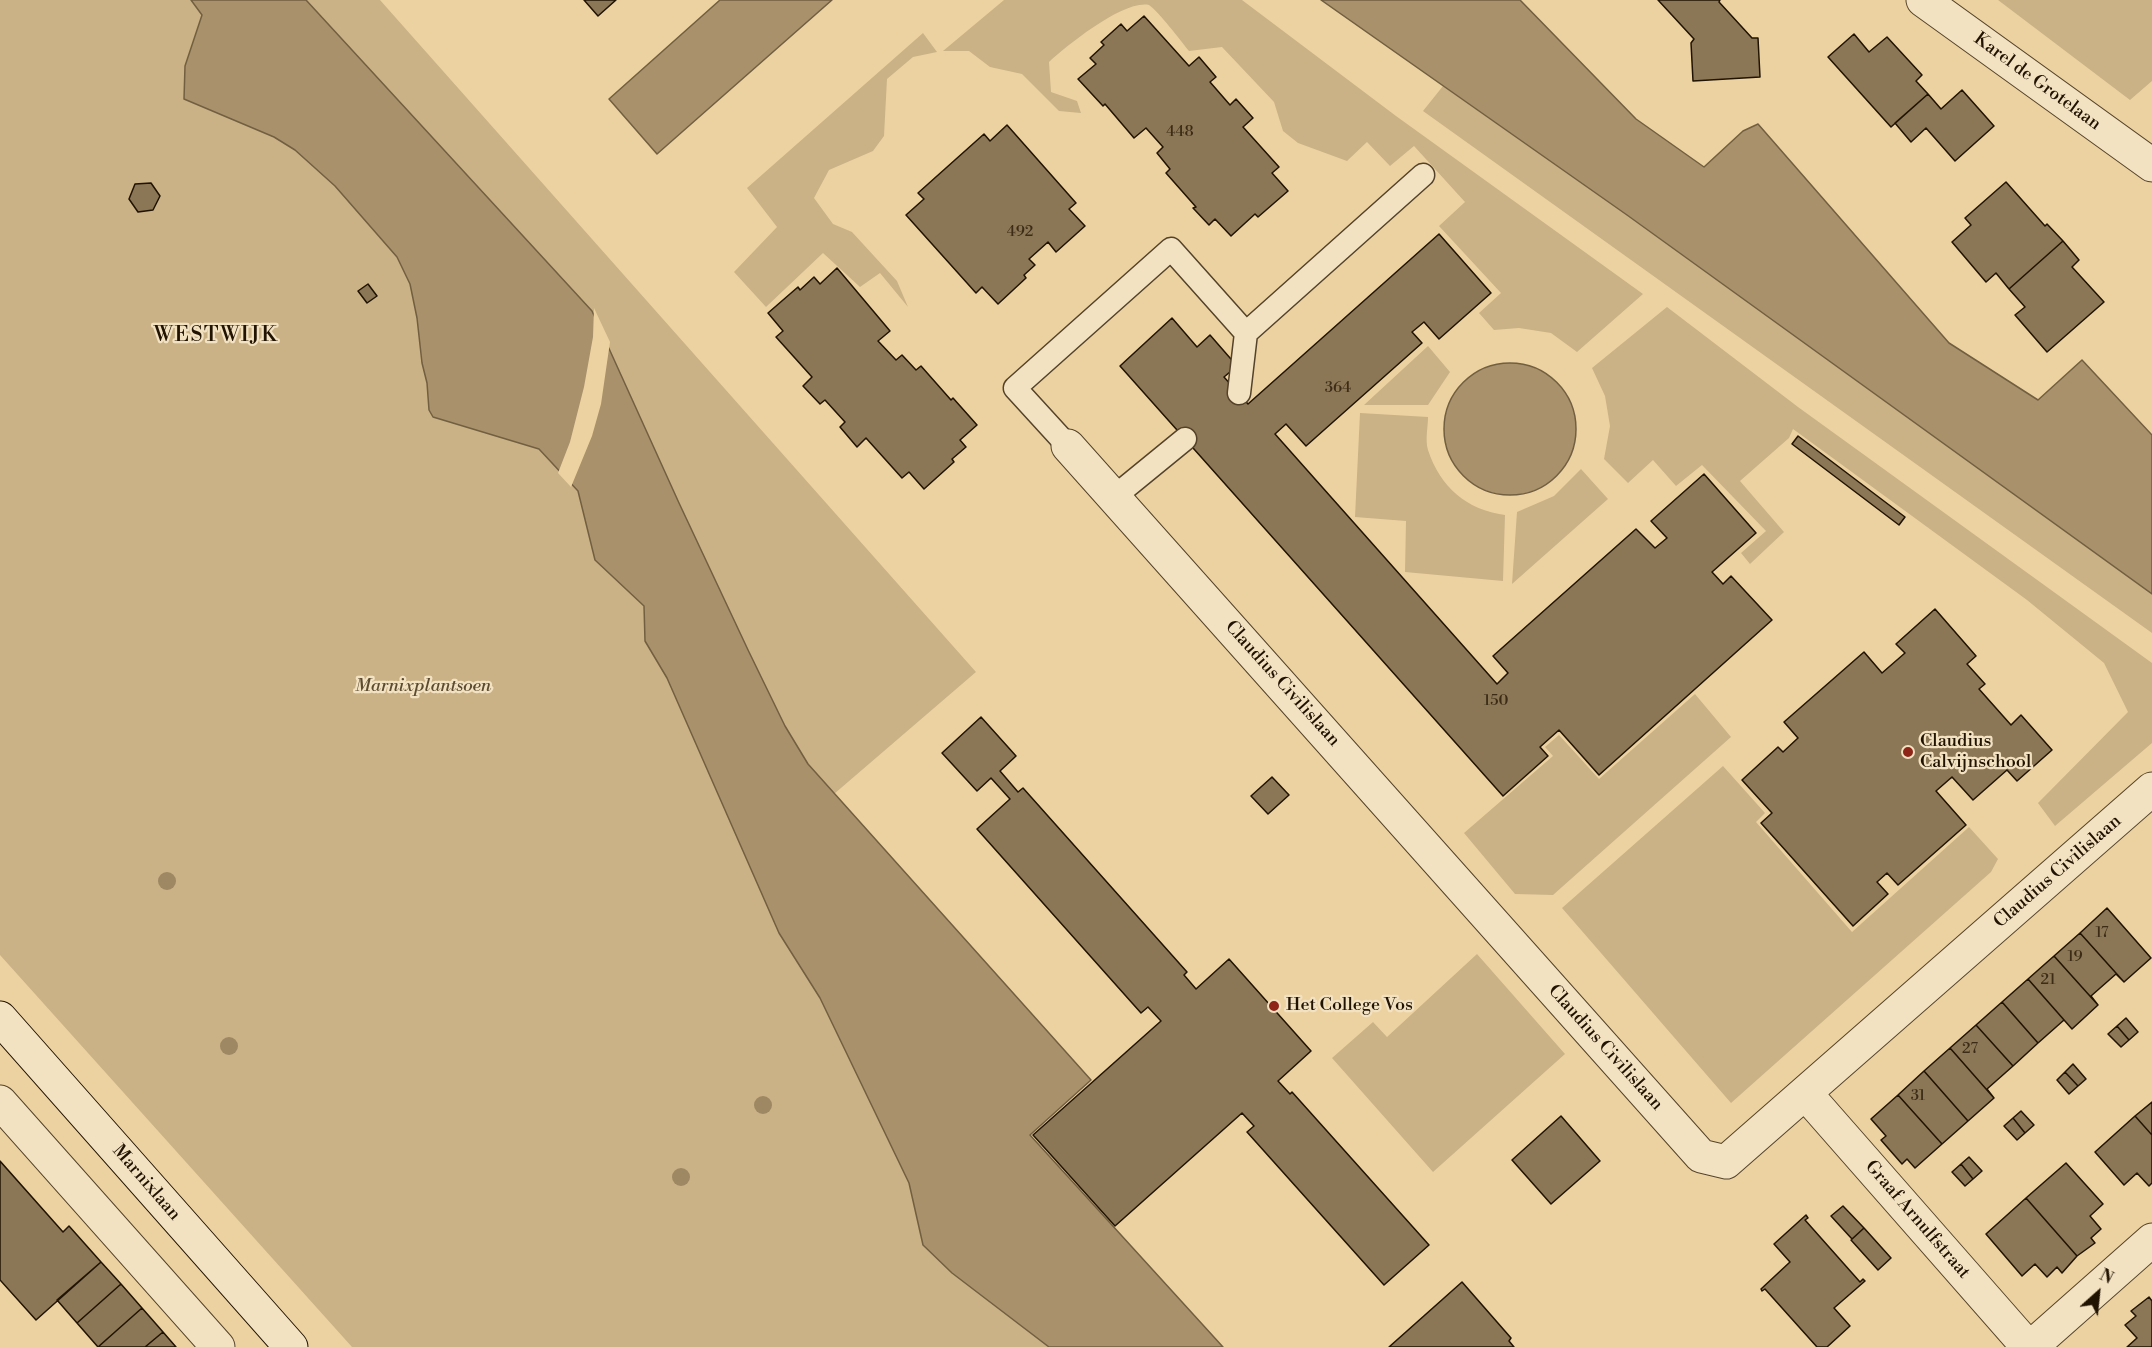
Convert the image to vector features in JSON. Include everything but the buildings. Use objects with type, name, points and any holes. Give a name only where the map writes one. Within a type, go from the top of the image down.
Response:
[{"type":"street","name":"Karel de Grotelaan","points":[[1923,0],[2152,165]]},
{"type":"street","name":"Claudius Civilislaan","points":[[1068,446],[1701,1156],[1726,1162],[2152,789]]},
{"type":"street","name":"Marnixlaan","points":[[0,1018],[291,1347]]},
{"type":"street","name":"Graaf Arnulfstraat","points":[[1806,1094],[2030,1347],[2152,1240]]},
{"type":"street","points":[[0,1102],[218,1347]]},
{"type":"lane","points":[[1239,393],[1246,333],[1423,175]]},
{"type":"lane","name":"Claudius Civilislaan","points":[[1068,446],[1015,388],[1171,249],[1246,333]]},
{"type":"lane","points":[[1114,497],[1185,439]]},
{"type":"green space","name":"Marnixplantsoen","points":[[0,0],[380,0],[976,672],[834,794],[780,933],[1114,1347],[352,1347],[0,955]]},
{"type":"green space","points":[[1004,0],[1242,0],[1396,116],[1643,294],[1577,352],[1551,333],[1519,328],[1494,330],[1479,313],[1501,293],[1439,226],[1465,202],[1414,146],[1390,166],[1367,142],[1347,161],[1298,143],[1283,131],[1274,102],[1222,47],[1189,51],[1149,5],[1138,5],[1111,16],[1082,35],[1049,62],[1051,92],[1077,101],[1081,113],[1059,111],[1022,74],[990,67],[969,51],[943,51]]},
{"type":"green space","points":[[1998,0],[2152,0],[2152,81],[2130,100]]},
{"type":"green space","points":[[923,33],[937,52],[913,57],[887,79],[884,136],[873,151],[829,170],[814,198],[833,224],[852,232],[897,281],[908,307],[880,273],[860,287],[823,253],[766,307],[734,272],[777,227],[747,188]]},
{"type":"green space","points":[[1443,86],[1627,215],[2152,593],[2152,633],[1423,111]]},
{"type":"green space","points":[[1667,307],[1798,407],[2152,663],[2152,743],[2055,826],[2038,803],[2128,712],[2104,663],[2027,600],[1793,429],[1789,438],[1740,481],[1784,532],[1750,564],[1741,553],[1766,531],[1702,465],[1676,486],[1653,460],[1628,483],[1604,459],[1610,426],[1605,396],[1592,368]]},
{"type":"green space","points":[[1428,346],[1450,372],[1428,405],[1364,405]]},
{"type":"green space","points":[[1360,413],[1428,417],[1428,450],[1433,463],[1448,486],[1467,502],[1505,515],[1503,581],[1405,572],[1406,521],[1355,517]]},
{"type":"green space","points":[[1581,469],[1608,499],[1512,584],[1517,512],[1554,496]]},
{"type":"green space","points":[[1695,694],[1731,737],[1553,895],[1515,894],[1464,833],[1553,756],[1545,747],[1559,735],[1599,779]]},
{"type":"green space","points":[[1723,766],[1765,813],[1756,822],[1852,932],[1969,827],[1998,859],[1991,872],[1731,1103],[1562,908]]},
{"type":"green space","points":[[1477,954],[1565,1054],[1433,1172],[1332,1058],[1373,1022],[1387,1037]]},
{"type":"shaded area","points":[[191,0],[306,0],[592,311],[749,652],[785,726],[808,764],[1091,1080],[1030,1135],[1223,1347],[1049,1347],[952,1273],[923,1245],[909,1183],[820,998],[779,933],[667,678],[645,641],[644,606],[595,560],[578,491],[539,449],[433,417],[429,410],[427,383],[410,284],[397,257],[335,186],[295,150],[274,137],[184,99],[185,66],[202,15]]},
{"type":"shaded area","points":[[720,0],[832,0],[657,154],[609,99]]},
{"type":"shaded area","points":[[1321,0],[1520,0],[1636,119],[1704,167],[1743,131],[1758,124],[1949,343],[2038,400],[2082,360],[2152,435],[2152,594],[1627,215]]},
{"type":"shaded area","points":[[1510,363],[1535,368],[1556,383],[1571,404],[1576,429],[1571,454],[1556,475],[1535,490],[1510,495],[1485,490],[1464,475],[1449,454],[1444,429],[1449,404],[1464,383],[1485,368]]},
{"type":"pier","points":[[594,308],[610,342],[601,404],[592,436],[571,487],[558,473],[570,442],[584,387],[593,337]]},
{"type":"place","name":"Claudius Calvijnschool","points":[[1908,752]]},
{"type":"place","name":"Het College Vos","points":[[1274,1006]]},
{"type":"district","name":"WESTWIJK","points":[[216,336]]}]
